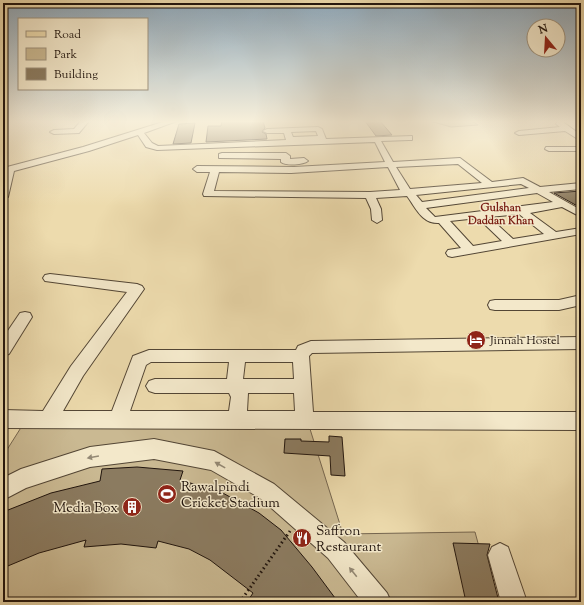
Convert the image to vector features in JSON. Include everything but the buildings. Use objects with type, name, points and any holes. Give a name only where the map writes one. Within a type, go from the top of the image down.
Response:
[{"type":"street","points":[[3,197],[10,169],[77,149]]},
{"type":"street","points":[[382,149],[408,193],[429,220],[443,220],[563,204]]},
{"type":"street","points":[[579,149],[551,152],[581,156]]},
{"type":"street","points":[[215,156],[286,156],[285,162],[291,177]]},
{"type":"street","points":[[214,169],[208,194],[386,157]]},
{"type":"street","points":[[291,177],[392,165],[460,161],[490,185]]},
{"type":"street","points":[[197,169],[214,169],[291,177],[370,195],[408,193],[523,181],[581,214]]},
{"type":"street","points":[[419,206],[537,190],[581,186]]},
{"type":"street","points":[[370,195],[377,220]]},
{"type":"street","points":[[520,210],[553,236]]},
{"type":"street","points":[[480,215],[511,243]]},
{"type":"street","points":[[443,220],[470,250]]},
{"type":"street","points":[[452,253],[581,230]]},
{"type":"street","points":[[47,420],[77,371],[137,290],[50,278]]},
{"type":"street","points":[[495,305],[559,305],[581,300]]},
{"type":"street","points":[[3,350],[26,317]]},
{"type":"street","points":[[304,421],[301,356],[304,350],[311,347],[581,342]]},
{"type":"street","points":[[118,420],[139,361],[148,356],[301,356]]},
{"type":"street","points":[[237,420],[240,396],[234,386],[238,356]]},
{"type":"street","points":[[155,386],[303,386]]},
{"type":"street","points":[[3,419],[581,421]]},
{"type":"street","points":[[3,489],[21,480],[90,456],[154,449],[214,461],[267,491],[299,518],[336,550],[378,602]]},
{"type":"street","points":[[500,555],[514,602]]},
{"type":"path","points":[[240,602],[299,518]]},
{"type":"green space","name":"Rawalpindi Cricket Stadium","points":[[22,426],[310,429],[343,534],[475,532],[494,602],[3,602],[3,456]]},
{"type":"place","name":"Jinnah Hostel","points":[[476,340]]},
{"type":"place","name":"Rawalpindi Cricket Stadium","points":[[167,494]]},
{"type":"place","name":"Media Box","points":[[132,507]]},
{"type":"place","name":"Saffron Restaurant","points":[[302,538]]},
{"type":"district","name":"Gulshan Daddan Khan","points":[[501,213]]}]
